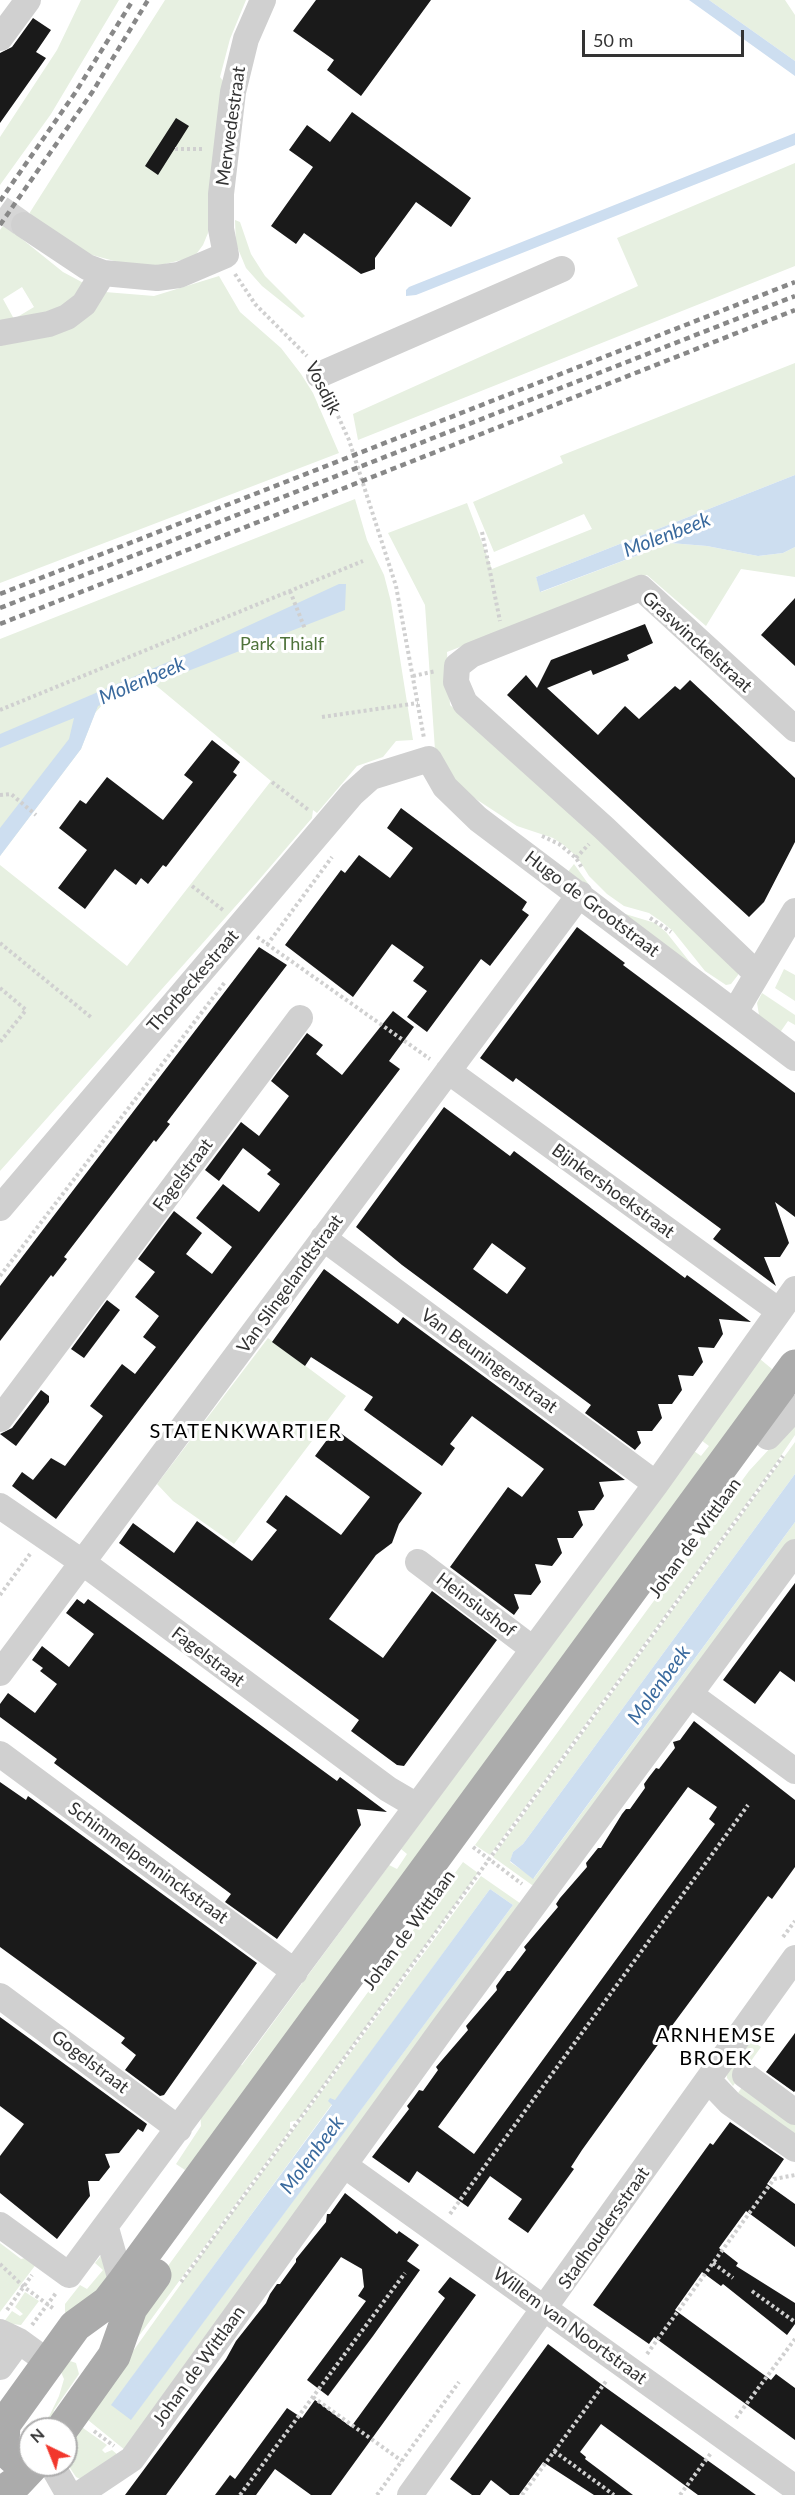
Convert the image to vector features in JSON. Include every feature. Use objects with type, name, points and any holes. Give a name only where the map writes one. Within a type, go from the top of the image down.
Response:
[{"type":"main road","name":"Johan de Wittlaan","points":[[2,2427],[60,2346],[108,2302],[122,2284],[795,1366]]},
{"type":"main road","name":"Johan de Wittlaan","points":[[71,2417],[114,2356],[131,2308],[777,1444],[795,1400]]},
{"type":"main road","points":[[60,2346],[81,2351],[95,2368],[96,2382]]},
{"type":"main road","points":[[2,2427],[3,2444],[8,2453],[18,2459]]},
{"type":"main road","points":[[0,2494],[19,2477]]},
{"type":"street","points":[[0,38],[28,0]]},
{"type":"street","name":"Merwedestraat","points":[[226,255],[221,229],[221,194],[233,92],[246,39],[263,0]]},
{"type":"street","points":[[24,225],[87,267],[103,273],[157,278],[179,275],[226,255]]},
{"type":"street","points":[[319,375],[562,269]]},
{"type":"street","points":[[0,333],[49,324],[67,317],[84,304],[103,273]]},
{"type":"street","name":"Graswinckelstraat","points":[[604,828],[465,703],[456,682],[457,666],[471,655],[641,588],[795,729]]},
{"type":"street","name":"Thorbeckestraat","points":[[0,1208],[251,937],[327,825],[352,794],[371,777],[429,759]]},
{"type":"street","name":"Hugo de Grootstraat","points":[[429,759],[445,787],[459,804],[795,1058]]},
{"type":"street","points":[[604,828],[757,974]]},
{"type":"street","name":"Van Slingelandtstraat","points":[[0,1673],[580,894]]},
{"type":"street","points":[[735,1012],[795,911]]},
{"type":"street","name":"Fagelstraat","points":[[0,1419],[300,1018]]},
{"type":"street","name":"Bijnkershoekstraat","points":[[448,1071],[779,1311]]},
{"type":"street","name":"Van Beuningenstraat","points":[[323,1238],[656,1484]]},
{"type":"street","points":[[0,2225],[69,2275],[656,1484],[795,1289]]},
{"type":"street","name":"Johan de Wittlaan","points":[[777,1444],[795,1408]]},
{"type":"street","name":"Fagelstraat","points":[[0,1506],[82,1562],[388,1790],[417,1806]]},
{"type":"street","name":"Johan de Wittlaan","points":[[78,2495],[132,2459],[344,2165],[795,1552]]},
{"type":"street","name":"Heinsiushof","points":[[418,1562],[533,1649]]},
{"type":"street","points":[[691,1695],[795,1771]]},
{"type":"street","name":"Schimmelpenninckstraat","points":[[0,1754],[295,1972]]},
{"type":"street","name":"Stadhoudersstraat","points":[[417,2492],[795,1958]]},
{"type":"street","name":"Gogelstraat","points":[[0,1996],[179,2129]]},
{"type":"street","points":[[745,2075],[795,2112]]},
{"type":"street","points":[[708,2080],[730,2103],[795,2149]]},
{"type":"street","name":"Willem van Noortstraat","points":[[344,2165],[795,2488]]},
{"type":"street","points":[[106,2228],[122,2284]]},
{"type":"street","points":[[0,2367],[8,2328],[60,2346]]},
{"type":"street","points":[[59,2477],[69,2495]]},
{"type":"path","name":"Vosdijk","points":[[226,255],[242,287],[255,304],[292,339],[312,362],[349,440],[396,586],[429,759]]},
{"type":"path","points":[[482,532],[506,642]]},
{"type":"path","points":[[0,710],[363,561]]},
{"type":"path","points":[[290,591],[305,629]]},
{"type":"path","points":[[322,717],[418,703]]},
{"type":"path","points":[[272,782],[327,825]]},
{"type":"path","points":[[0,795],[11,794],[36,815]]},
{"type":"path","points":[[560,879],[604,828]]},
{"type":"path","points":[[192,886],[251,937],[448,1071]]},
{"type":"path","points":[[0,943],[92,1018]]},
{"type":"path","name":"Thorbeckestraat","points":[[0,1276],[230,976]]},
{"type":"path","points":[[0,988],[26,1010],[0,1042]]},
{"type":"path","name":"Johan de Wittlaan","points":[[179,2285],[777,1444]]},
{"type":"path","points":[[0,1595],[43,1537]]},
{"type":"path","points":[[438,2232],[748,1805]]},
{"type":"path","points":[[503,1870],[529,1888]]},
{"type":"path","points":[[522,2495],[554,2451],[713,2263],[774,2179],[795,2175]]},
{"type":"path","points":[[8,2328],[24,2287],[45,2258]]},
{"type":"path","points":[[713,2263],[733,2278]]},
{"type":"path","points":[[0,2264],[24,2287],[47,2304],[60,2346]]},
{"type":"path","points":[[240,2495],[405,2273]]},
{"type":"path","points":[[8,2328],[47,2304],[69,2275]]},
{"type":"path","points":[[752,2291],[795,2322]]},
{"type":"path","points":[[680,2495],[795,2339]]},
{"type":"path","points":[[313,2397],[402,2462]]},
{"type":"path","points":[[554,2451],[615,2495]]},
{"type":"green space","points":[[81,0],[119,0],[51,114],[0,185],[0,137],[57,50]]},
{"type":"green space","points":[[165,0],[246,0],[230,39],[220,77],[226,85],[208,233],[194,257],[144,269],[81,252],[27,217]]},
{"type":"green space","points":[[709,0],[785,0],[795,15],[795,61]]},
{"type":"green space","points":[[795,163],[795,266],[358,440],[353,414],[638,286],[617,238]]},
{"type":"green space","points":[[10,215],[24,225],[17,235],[63,272],[91,287],[81,299],[0,330],[0,230]],"holes":[[[22,287],[34,307],[14,319],[3,299]]]},
{"type":"green space","points":[[235,220],[240,222],[251,254],[265,276],[305,316],[302,318],[262,286],[246,268],[236,244]]},
{"type":"green space","points":[[219,276],[240,312],[281,348],[301,374],[313,393],[339,453],[0,583],[0,340],[105,292],[154,296]]},
{"type":"green space","points":[[795,363],[795,475],[536,577],[541,592],[670,543],[707,546],[758,556],[783,553],[795,547],[795,577],[741,569],[706,626],[647,575],[447,652],[450,705],[638,874],[738,971],[738,975],[731,984],[726,985],[705,971],[673,931],[662,922],[649,913],[624,906],[607,894],[589,876],[578,858],[565,846],[553,838],[517,826],[450,782],[435,750],[425,605],[388,533],[467,503],[492,569],[592,529],[584,514],[494,552],[473,502],[563,463],[560,456]]},
{"type":"green space","name":"Park Thialf","points":[[355,499],[367,540],[384,575],[391,602],[413,740],[396,741],[383,757],[357,766],[317,813],[313,810],[312,818],[258,881],[0,1171],[0,865],[127,966],[271,781],[153,683],[104,703],[95,713],[81,749],[0,856],[0,639]]},
{"type":"green space","points":[[574,864],[592,889],[622,913],[655,923],[666,932],[701,976],[567,873]]},
{"type":"green space","points":[[784,969],[795,975],[795,1001],[775,988]]},
{"type":"green space","points":[[762,993],[795,1015],[795,1025],[788,1021],[779,1034],[760,1021],[757,1003]]},
{"type":"green space","points":[[268,1338],[346,1396],[234,1544],[173,1501],[157,1484]]},
{"type":"green space","points":[[760,1359],[772,1369],[735,1438],[244,2108],[185,2170],[176,2164],[201,2126],[200,2111],[233,2067],[242,2065],[389,1865],[397,1869],[407,1854],[401,1849],[694,1451],[701,1456],[709,1446],[701,1440]]},
{"type":"green space","points":[[795,1421],[795,1435],[774,1466],[490,1855],[475,1845],[749,1471]]},
{"type":"green space","points":[[795,1442],[795,1474],[523,1844],[513,1852],[510,1862],[534,1878],[795,1522],[795,1541],[539,1885],[532,1885],[493,1857]]},
{"type":"green space","points":[[463,1862],[478,1873],[298,2120],[290,2122],[290,2130],[122,2359],[146,2296]]},
{"type":"green space","points":[[481,1876],[527,1908],[125,2450],[88,2420],[126,2361]],"holes":[[[490,1889],[513,1905],[131,2419],[112,2405],[332,2104],[330,2099],[335,2101]]]},
{"type":"green space","points":[[748,2038],[761,2047],[733,2086],[727,2078],[726,2070]]},
{"type":"green space","points":[[746,2081],[795,2117],[795,2139],[736,2096]]},
{"type":"green space","points":[[0,2243],[21,2259],[29,2257],[37,2263],[0,2312]]},
{"type":"green space","points":[[108,2247],[113,2277],[71,2318],[65,2312],[65,2304],[80,2285],[87,2289],[103,2270],[95,2263]]},
{"type":"green space","points":[[25,2292],[39,2301],[21,2325],[3,2323],[12,2311],[20,2316],[23,2314],[15,2307]]},
{"type":"green space","points":[[64,2359],[76,2363],[79,2374],[54,2410],[53,2417],[49,2417],[64,2379],[57,2363]]},
{"type":"green space","points":[[78,2424],[107,2445],[102,2450],[105,2453],[112,2450],[118,2455],[80,2479],[76,2477],[78,2477]]},
{"type":"water","points":[[689,0],[709,0],[795,61],[795,76]]},
{"type":"water","points":[[795,133],[795,145],[416,295],[406,296],[406,290],[409,287]]},
{"type":"water","name":"Molenbeek","points":[[795,475],[795,547],[783,553],[758,556],[707,546],[670,543],[540,592],[536,577]]},
{"type":"water","name":"Molenbeek","points":[[339,584],[346,584],[345,610],[98,706],[81,749],[0,856],[0,828],[69,739],[74,718],[0,748],[0,734],[189,653]]},
{"type":"water","name":"Molenbeek","points":[[795,1474],[795,1522],[533,1879],[510,1861],[513,1852],[523,1844]]},
{"type":"water","name":"Molenbeek","points":[[490,1889],[513,1905],[131,2420],[111,2405],[332,2105],[328,2101],[330,2098],[335,2100]]},
{"type":"building","points":[[316,0],[431,0],[361,96],[327,70],[334,60],[293,31]]},
{"type":"building","points":[[33,18],[51,30],[36,52],[46,58],[0,123],[0,53],[12,47]]},
{"type":"building","points":[[352,112],[471,198],[451,227],[416,202],[375,258],[375,269],[361,274],[304,233],[296,244],[271,226],[313,167],[289,150],[307,125],[330,142]]},
{"type":"building","points":[[176,118],[189,126],[158,175],[145,166]]},
{"type":"building","points":[[795,598],[795,666],[761,635]]},
{"type":"building","points":[[645,624],[653,643],[627,655],[629,660],[593,675],[591,670],[547,688],[598,735],[625,706],[639,719],[675,686],[680,690],[690,680],[795,778],[795,842],[764,902],[749,917],[507,695],[526,675],[537,688],[551,660]]},
{"type":"building","points":[[212,740],[240,762],[233,772],[237,775],[166,867],[163,865],[148,884],[141,878],[136,885],[115,869],[85,909],[58,888],[87,850],[59,828],[80,800],[86,804],[107,777],[163,820],[193,782],[184,775]]},
{"type":"building","points":[[401,808],[527,902],[522,910],[529,915],[490,966],[481,959],[427,1032],[407,1017],[427,991],[413,981],[424,967],[392,944],[353,997],[285,945],[341,870],[345,873],[359,855],[390,878],[413,848],[387,828]]},
{"type":"building","points":[[577,927],[625,963],[623,965],[795,1093],[795,1217],[775,1202],[789,1243],[780,1257],[764,1257],[776,1286],[713,1239],[721,1229],[516,1078],[513,1082],[480,1058]]},
{"type":"building","points":[[259,947],[287,965],[167,1122],[170,1124],[156,1142],[154,1140],[64,1257],[67,1259],[53,1277],[51,1275],[0,1341],[0,1286]]},
{"type":"building","points":[[393,1011],[414,1027],[389,1061],[400,1069],[56,1519],[12,1486],[22,1472],[33,1480],[51,1458],[65,1466],[103,1416],[90,1406],[122,1364],[135,1374],[156,1347],[143,1337],[159,1316],[135,1297],[155,1272],[138,1259],[174,1211],[202,1233],[186,1254],[212,1274],[232,1247],[196,1218],[223,1184],[259,1212],[280,1184],[267,1174],[271,1170],[243,1148],[219,1181],[205,1170],[241,1122],[259,1136],[289,1096],[271,1081],[307,1033],[323,1045],[316,1054],[342,1075]]},
{"type":"building","points":[[444,1107],[510,1156],[514,1151],[685,1278],[687,1275],[751,1322],[719,1319],[723,1334],[714,1348],[698,1347],[703,1362],[693,1376],[678,1375],[682,1390],[672,1404],[658,1404],[662,1418],[652,1431],[637,1431],[641,1443],[635,1450],[585,1413],[591,1405],[402,1265],[356,1227]],"holes":[[[492,1243],[526,1268],[507,1294],[473,1269]]]},
{"type":"building","points":[[324,1269],[398,1324],[403,1317],[625,1480],[599,1482],[604,1496],[594,1510],[578,1511],[583,1525],[573,1538],[557,1538],[562,1553],[552,1566],[535,1564],[541,1582],[531,1595],[514,1594],[519,1608],[514,1615],[450,1567],[508,1487],[522,1497],[544,1469],[472,1416],[450,1444],[455,1448],[442,1466],[364,1410],[373,1397],[311,1357],[305,1366],[272,1342]]},
{"type":"building","points":[[107,1300],[120,1310],[84,1358],[71,1349]]},
{"type":"building","points":[[41,1390],[49,1396],[49,1402],[16,1446],[0,1434],[12,1428]]},
{"type":"building","points":[[335,1429],[422,1493],[399,1524],[392,1543],[376,1555],[329,1619],[383,1658],[432,1591],[497,1640],[404,1766],[397,1765],[351,1731],[359,1720],[119,1543],[133,1523],[174,1553],[197,1521],[252,1561],[277,1530],[266,1522],[286,1495],[341,1535],[370,1497],[315,1456]]},
{"type":"building","points":[[795,1583],[795,1682],[780,1671],[755,1704],[723,1680]]},
{"type":"building","points":[[77,1599],[84,1604],[88,1599],[337,1781],[340,1777],[387,1812],[357,1809],[361,1825],[277,1939],[225,1902],[231,1894],[54,1763],[57,1759],[0,1717],[0,1704],[8,1693],[35,1713],[57,1684],[40,1671],[43,1668],[32,1660],[42,1646],[69,1667],[94,1634],[66,1613]]},
{"type":"building","points":[[694,1721],[795,1800],[795,1867],[772,1899],[768,1896],[657,2046],[582,2150],[571,2167],[574,2169],[528,2233],[508,2219],[522,2199],[490,2176],[468,2207],[417,2171],[409,2183],[372,2157],[409,2109],[407,2106],[419,2090],[423,2091],[438,2070],[436,2067],[468,2030],[466,2026],[497,1990],[496,1986],[501,1979],[526,1950],[524,1947],[558,1907],[556,1904],[560,1898],[587,1867],[586,1863],[598,1848],[601,1848],[622,1814],[626,1809],[630,1809],[645,1788],[644,1784],[649,1777],[656,1768],[659,1769],[675,1748],[673,1742],[680,1740]],"holes":[[[688,1787],[717,1807],[709,1819],[715,1824],[474,2154],[438,2127]]]},
{"type":"building","points":[[0,1782],[26,1800],[28,1796],[257,1963],[164,2095],[160,2096],[125,2070],[136,2055],[121,2043],[125,2038],[0,1947]]},
{"type":"building","points":[[0,2017],[147,2124],[143,2132],[138,2129],[119,2153],[105,2154],[110,2167],[99,2181],[88,2181],[90,2196],[57,2239],[0,2193],[0,2156],[24,2124],[0,2106]]},
{"type":"building","points":[[795,2033],[795,2091],[794,2092],[766,2072]]},
{"type":"building","points":[[730,2122],[784,2159],[767,2184],[795,2204],[795,2247],[746,2211],[719,2248],[738,2263],[736,2266],[795,2303],[795,2324],[787,2335],[723,2284],[721,2286],[702,2272],[675,2310],[771,2380],[776,2374],[795,2388],[795,2440],[654,2337],[649,2344],[593,2305],[710,2143],[713,2145]]},
{"type":"building","points":[[345,2193],[397,2234],[399,2231],[419,2245],[407,2261],[420,2270],[373,2336],[328,2396],[307,2380],[366,2301],[358,2296],[364,2287],[362,2269],[341,2257],[166,2495],[125,2495],[226,2359],[236,2341],[266,2303],[277,2284],[280,2284],[296,2259],[326,2222],[327,2214],[330,2214]]},
{"type":"building","points":[[450,2277],[476,2295],[331,2495],[311,2495],[275,2469],[256,2495],[215,2495],[230,2475],[235,2479],[287,2408],[302,2418],[315,2400],[351,2427],[445,2298],[438,2292]]},
{"type":"building","points":[[548,2344],[756,2495],[698,2495],[601,2424],[580,2452],[586,2457],[585,2459],[633,2495],[594,2495],[543,2462],[519,2495],[510,2495],[491,2480],[480,2495],[472,2495],[450,2479]]},
{"type":"tunnel","points":[[0,208],[24,225]]},
{"type":"railway","points":[[0,201],[75,93],[133,0]]},
{"type":"railway","points":[[0,225],[93,91],[148,0]]},
{"type":"railway","points":[[0,594],[795,282]]},
{"type":"railway","points":[[0,608],[795,296]]},
{"type":"railway","points":[[0,624],[795,310]]},
{"type":"district","name":"STATENKWARTIER","points":[[246,1432]]},
{"type":"district","name":"ARNHEMSE BROEK","points":[[716,2048]]}]
